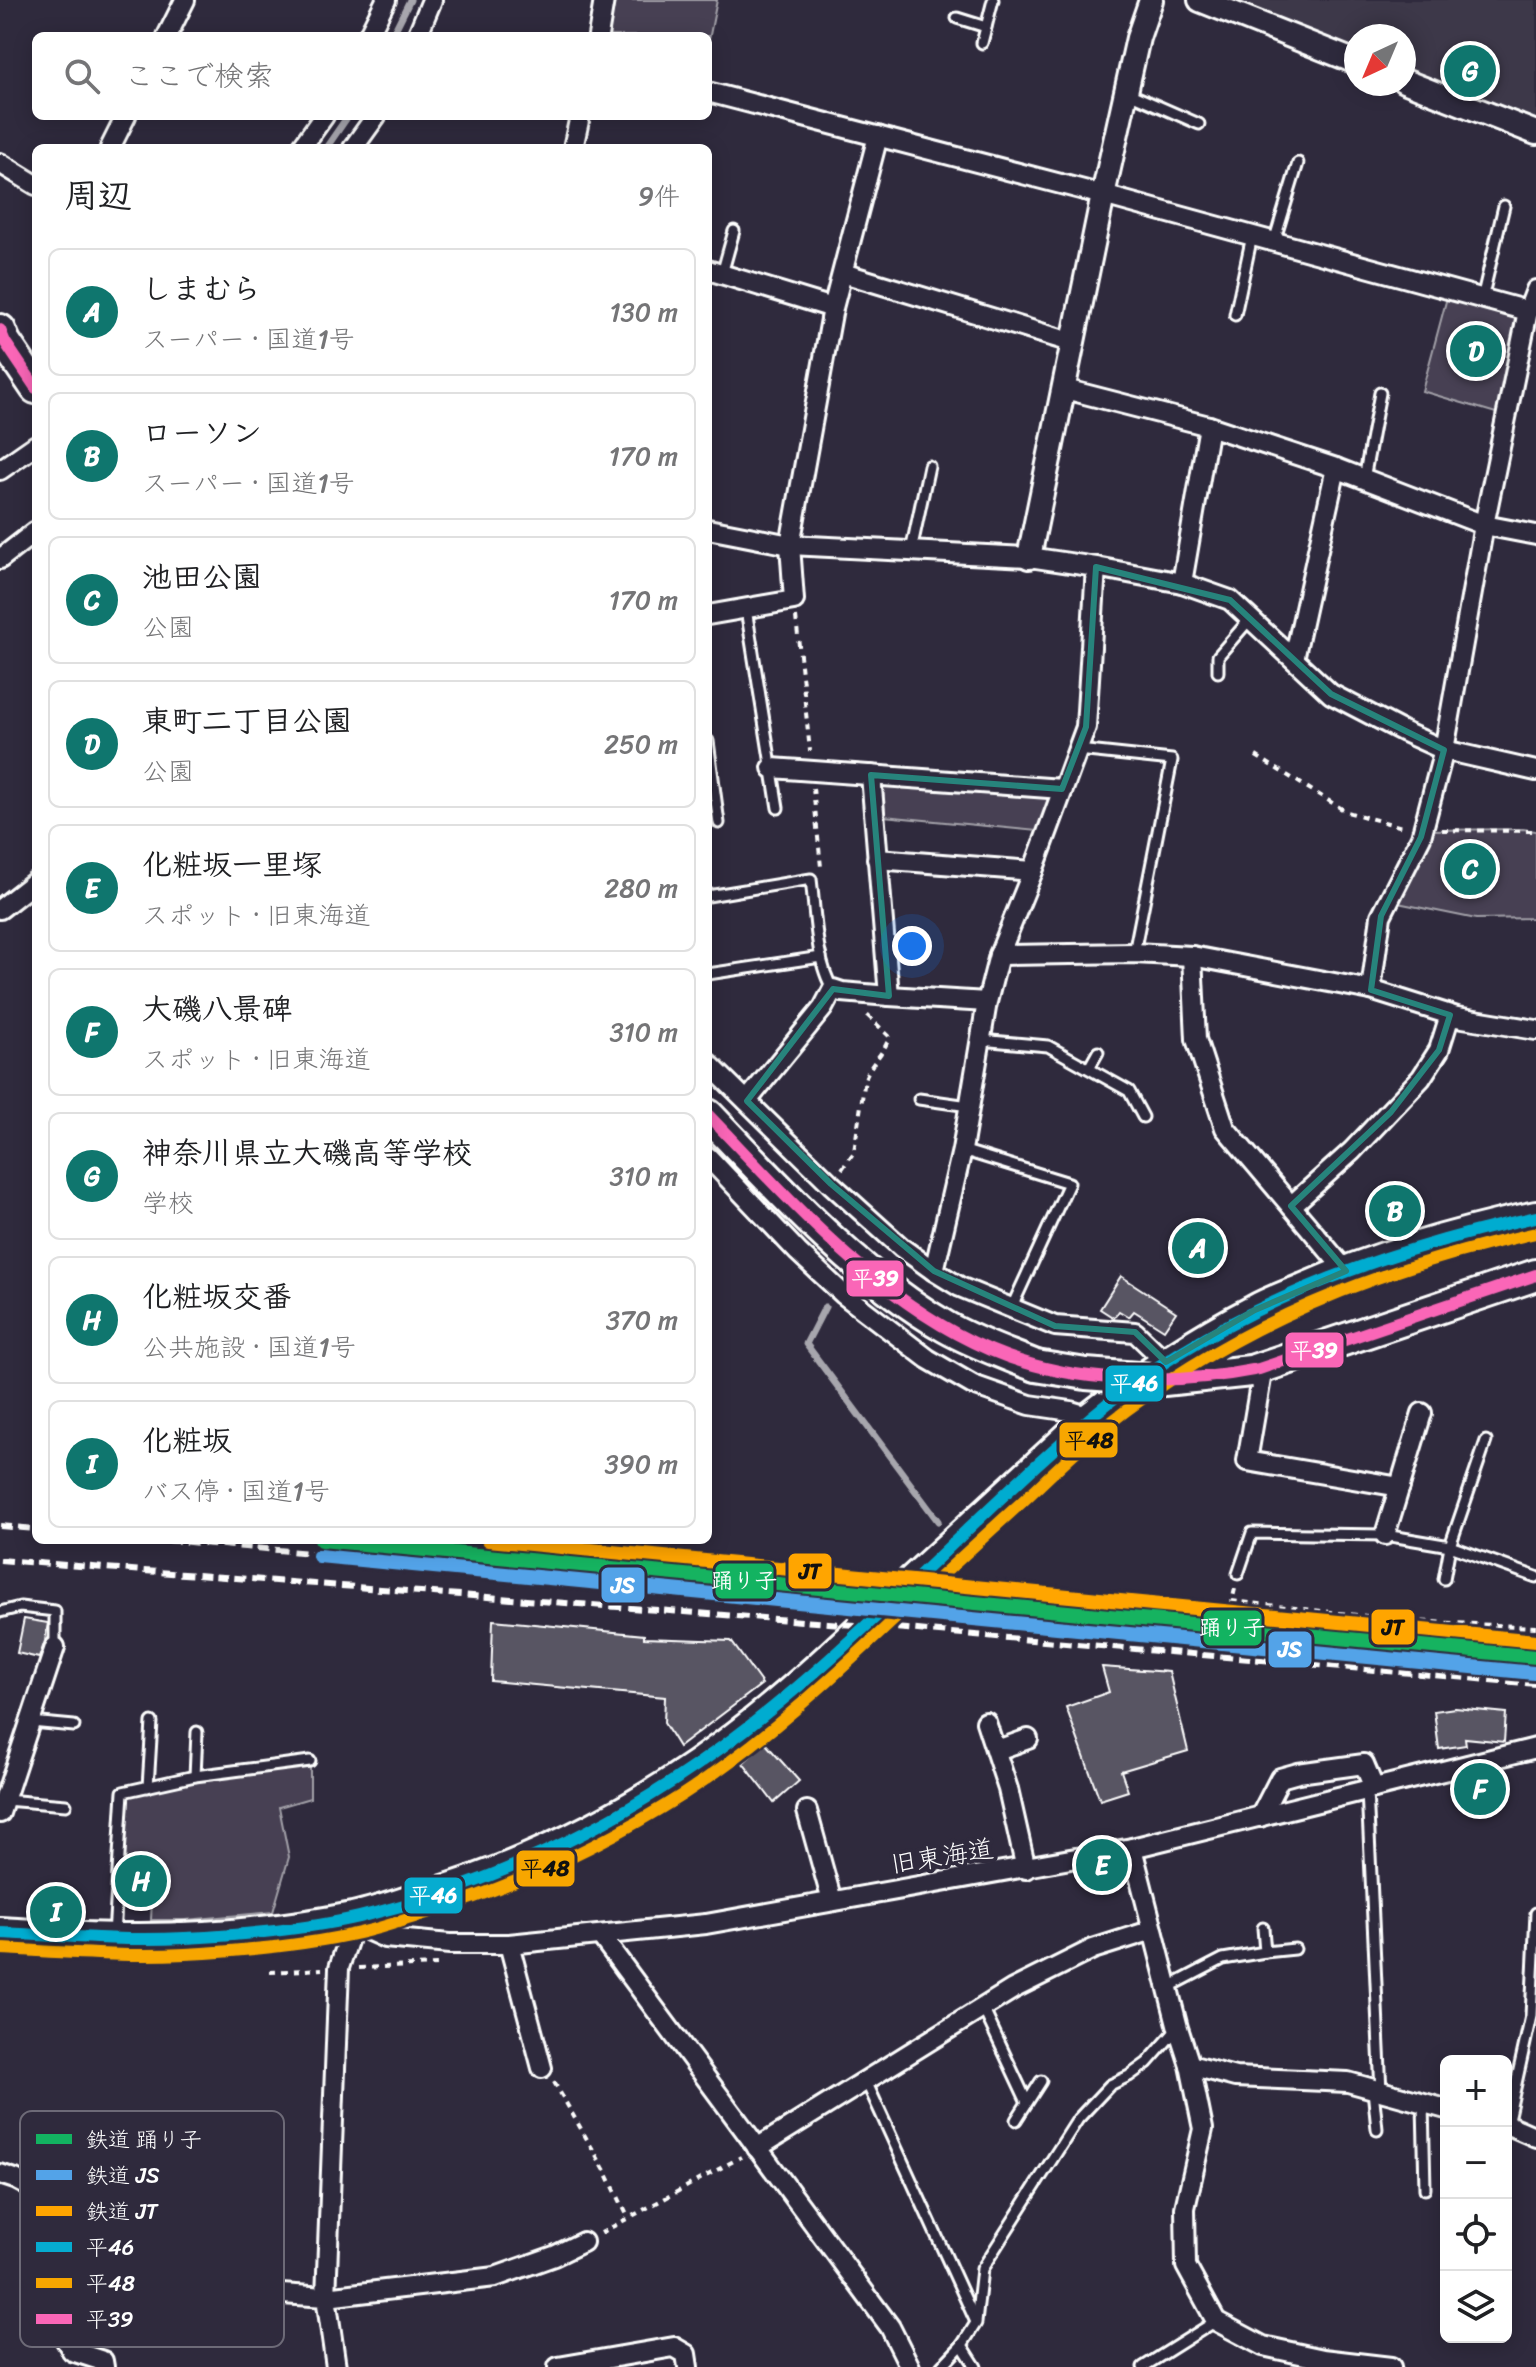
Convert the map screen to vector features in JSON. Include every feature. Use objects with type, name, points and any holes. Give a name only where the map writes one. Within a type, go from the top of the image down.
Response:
[{"type":"highway","points":[[0,330],[32,382]]},
{"type":"highway","points":[[712,1119],[848,1255],[881,1282],[946,1327],[1036,1366],[1086,1374],[1164,1380],[1257,1369],[1536,1276]]},
{"type":"highway","points":[[0,1933],[114,1939],[194,1938],[353,1918],[455,1889],[552,1851],[696,1767],[754,1723],[812,1674],[1091,1417],[1166,1362],[1255,1310],[1346,1271],[1467,1232],[1536,1217]]},
{"type":"street","points":[[169,32],[185,0]]},
{"type":"street","points":[[370,32],[386,0]]},
{"type":"street","points":[[419,32],[432,0]]},
{"type":"street","points":[[599,32],[604,0]]},
{"type":"street","points":[[1029,557],[1103,195],[1138,38],[1151,0]]},
{"type":"street","points":[[1200,0],[1344,57]]},
{"type":"street","points":[[1416,86],[1536,133]]},
{"type":"street","points":[[712,93],[1528,311]]},
{"type":"street","points":[[112,144],[124,120]]},
{"type":"street","points":[[304,144],[321,120]]},
{"type":"street","points":[[356,144],[373,120]]},
{"type":"street","points":[[574,144],[579,120]]},
{"type":"street","points":[[712,614],[794,600],[790,545],[833,308],[878,136]]},
{"type":"street","points":[[0,163],[32,183]]},
{"type":"street","points":[[715,272],[833,308]]},
{"type":"street","points":[[843,273],[1074,343]]},
{"type":"street","points":[[1371,990],[1381,916],[1423,830],[1444,750],[1484,525],[1528,311],[1536,290]]},
{"type":"street","points":[[1065,389],[1209,426],[1336,468],[1484,525],[1536,535]]},
{"type":"street","points":[[1182,583],[1209,426]]},
{"type":"street","points":[[0,470],[32,448]]},
{"type":"street","points":[[1294,659],[1336,468]]},
{"type":"street","points":[[712,530],[790,545],[1029,557],[1182,583],[1230,600],[1331,694],[1444,750],[1536,771]]},
{"type":"street","points":[[0,559],[32,534]]},
{"type":"street","points":[[934,1271],[962,1150],[987,1002],[999,955],[1086,727],[1096,567]]},
{"type":"street","points":[[772,768],[1062,789]]},
{"type":"street","points":[[871,775],[889,996]]},
{"type":"street","points":[[877,859],[1033,871]]},
{"type":"street","points":[[0,909],[32,884]]},
{"type":"street","points":[[999,955],[1134,953],[1192,956],[1371,990],[1450,1015],[1536,1030]]},
{"type":"street","points":[[1192,956],[1196,1039],[1225,1128],[1346,1271]]},
{"type":"street","points":[[747,1101],[837,990],[987,1002]]},
{"type":"street","points":[[1291,1206],[1352,1151],[1421,1078],[1439,1050],[1450,1015]]},
{"type":"street","points":[[712,1067],[831,1184],[902,1248],[934,1271],[960,1287],[1055,1326],[1135,1332],[1166,1362]]},
{"type":"street","points":[[712,1161],[798,1252],[843,1294],[928,1359],[973,1385],[1030,1405],[1091,1417]]},
{"type":"street","points":[[1257,1369],[1247,1461],[1400,1487]]},
{"type":"street","points":[[1385,1535],[1422,1413]]},
{"type":"street","points":[[2,1806],[55,1647]]},
{"type":"street","points":[[986,1722],[997,1750],[1026,1869]]},
{"type":"street","points":[[997,1750],[1028,1739]]},
{"type":"street","name":"旧東海道","points":[[353,1918],[367,1930],[385,1938],[450,1944],[509,1944],[706,1924],[1132,1848],[1536,1748]]},
{"type":"street","points":[[1260,1817],[1280,1778],[1298,1773],[1364,1764],[1371,1789]]},
{"type":"street","points":[[1280,1812],[1298,1773]]},
{"type":"street","points":[[807,1811],[832,1901]]},
{"type":"street","points":[[1132,1848],[1190,2065],[1203,2129],[1185,2208],[1186,2266],[1216,2321],[1263,2346],[1323,2359],[1391,2367]]},
{"type":"street","points":[[336,2367],[326,2297],[339,1968],[346,1942],[352,1933],[353,1918]]},
{"type":"street","points":[[757,2148],[1013,1989],[1093,1949],[1153,1930]]},
{"type":"street","points":[[601,1936],[890,2327],[910,2367]]},
{"type":"street","points":[[509,1944],[542,2068]]},
{"type":"street","points":[[1190,2065],[1235,2077],[1348,2082],[1440,2108]]},
{"type":"street","points":[[1512,2127],[1536,2137]]},
{"type":"street","points":[[0,2174],[20,2182]]},
{"type":"street","points":[[284,2294],[326,2297],[495,2277],[583,2242]]},
{"type":"street","points":[[70,2347],[72,2351],[103,2361],[104,2367]]},
{"type":"street","points":[[558,2367],[674,2347],[686,2354],[688,2367]]},
{"type":"lane","points":[[982,43],[993,0]]},
{"type":"lane","points":[[957,18],[986,27]]},
{"type":"lane","points":[[1126,92],[1199,124]]},
{"type":"lane","points":[[1274,242],[1298,163]]},
{"type":"lane","points":[[1482,299],[1504,206]]},
{"type":"lane","points":[[715,272],[734,231]]},
{"type":"lane","points":[[1235,315],[1252,236]]},
{"type":"lane","points":[[1364,479],[1380,393]]},
{"type":"lane","points":[[911,551],[929,466]]},
{"type":"lane","points":[[746,609],[778,808]]},
{"type":"lane","points":[[1218,672],[1218,656],[1250,619]]},
{"type":"lane","points":[[1078,750],[1172,760],[1134,953]]},
{"type":"lane","points":[[712,796],[719,823]]},
{"type":"lane","points":[[712,895],[811,879],[821,957],[826,978],[837,990]]},
{"type":"lane","points":[[712,973],[821,957]]},
{"type":"lane","points":[[980,1040],[1048,1046],[1129,1091],[1143,1117]]},
{"type":"lane","points":[[1089,1068],[1098,1052]]},
{"type":"lane","points":[[919,1099],[969,1106]]},
{"type":"lane","points":[[962,1150],[1069,1183],[1011,1309]]},
{"type":"lane","points":[[1444,1579],[1450,1546],[1486,1441]]},
{"type":"lane","points":[[1238,1574],[1252,1533],[1385,1535],[1450,1546],[1536,1577]]},
{"type":"lane","points":[[0,1612],[20,1607],[55,1611],[55,1647]]},
{"type":"lane","points":[[31,1722],[74,1726]]},
{"type":"lane","points":[[148,1787],[152,1722]]},
{"type":"lane","points":[[195,1776],[197,1732]]},
{"type":"lane","points":[[114,1939],[123,1792],[195,1776],[310,1761]]},
{"type":"lane","points":[[1371,1789],[1377,2129]]},
{"type":"lane","points":[[2,1806],[66,1805]]},
{"type":"lane","points":[[1512,2098],[1531,2016],[1536,1913]]},
{"type":"lane","points":[[1263,1928],[1265,1952]]},
{"type":"lane","points":[[1169,1987],[1223,1959],[1295,1949]]},
{"type":"lane","points":[[983,2008],[1027,2102]]},
{"type":"lane","points":[[941,2367],[962,2345],[976,2323],[982,2269],[1078,2119],[1110,2085],[1147,2063],[1178,2028]]},
{"type":"lane","points":[[866,2081],[976,2323]]},
{"type":"lane","points":[[1016,2120],[1041,2081]]},
{"type":"lane","points":[[1423,2104],[1425,2189]]},
{"type":"lane","points":[[1143,2367],[1216,2321]]},
{"type":"lane","points":[[962,2345],[976,2367]]},
{"type":"path","points":[[794,600],[812,771]]},
{"type":"path","points":[[1256,756],[1347,812],[1401,828],[1536,831]]},
{"type":"path","points":[[831,1184],[854,1152],[868,1069],[887,1044],[889,1036],[837,990]]},
{"type":"path","points":[[1238,1574],[1232,1601],[1412,1621],[1536,1627]]},
{"type":"path","points":[[354,1968],[449,1964]]},
{"type":"path","points":[[270,1972],[324,1969]]},
{"type":"path","points":[[542,2068],[555,2083],[628,2217]]},
{"type":"path","points":[[583,2242],[757,2148]]},
{"type":"highlighted area","points":[[1096,567],[1230,600],[1331,694],[1444,750],[1421,837],[1381,916],[1371,990],[1450,1015],[1439,1050],[1391,1112],[1291,1206],[1346,1271],[1255,1310],[1166,1362],[1135,1332],[1055,1326],[934,1271],[831,1184],[747,1101],[833,989],[889,996],[871,775],[1062,789],[1086,727]]},
{"type":"shaded area","points":[[604,0],[717,0],[711,32],[599,32]]},
{"type":"shaded area","points":[[1200,0],[1536,0],[1536,133],[1416,86],[1416,24],[1344,24],[1344,57]]},
{"type":"shaded area","points":[[1449,290],[1528,311],[1506,416],[1422,391]]},
{"type":"shaded area","points":[[871,775],[1062,789],[1047,832],[874,815]]},
{"type":"shaded area","points":[[1423,830],[1536,831],[1536,918],[1476,919],[1388,901]]},
{"type":"shaded area","points":[[310,1761],[310,1798],[279,1807],[289,1857],[273,1912],[151,1920],[154,1862],[118,1861],[123,1792]]},
{"type":"building","points":[[1121,1276],[1176,1312],[1164,1330],[1134,1311],[1129,1317],[1119,1311],[1114,1318],[1100,1309]]},
{"type":"building","points":[[24,1619],[48,1623],[39,1658],[17,1653]]},
{"type":"building","points":[[493,1620],[644,1635],[644,1638],[731,1641],[762,1684],[679,1747],[664,1723],[665,1697],[491,1681]]},
{"type":"building","points":[[1102,1667],[1169,1672],[1188,1751],[1121,1771],[1128,1791],[1100,1800],[1066,1707],[1109,1692]]},
{"type":"building","points":[[1455,1708],[1506,1713],[1504,1742],[1465,1738],[1466,1745],[1439,1749],[1434,1711]]},
{"type":"building","points":[[765,1743],[799,1781],[774,1803],[743,1763]]},
{"type":"building","points":[[134,1865],[151,1867],[148,1896],[132,1894]]},
{"type":"waterway","points":[[394,32],[410,0]]},
{"type":"waterway","points":[[329,144],[345,120]]},
{"type":"waterway","points":[[825,1307],[806,1344],[938,1521]]},
{"type":"railway","points":[[0,1526],[32,1529]]},
{"type":"railway","points":[[211,1544],[1536,1671]]},
{"type":"railway","points":[[0,1560],[894,1628],[1536,1684]]},
{"type":"rail line","name":"踊り子","points":[[363,1544],[1536,1657]]},
{"type":"rail line","name":"JT","points":[[530,1544],[1536,1641]]},
{"type":"rail line","name":"JS","points":[[319,1556],[1534,1673]]},
{"type":"transit line","name":"平39","points":[[0,330],[32,382]]},
{"type":"transit line","name":"平39","points":[[712,1119],[838,1247],[911,1305],[949,1330],[990,1350],[1054,1370],[1088,1376],[1157,1380],[1259,1369],[1536,1275]]},
{"type":"transit line","name":"平46","points":[[0,1933],[162,1939],[316,1925],[359,1917],[442,1893],[561,1844],[673,1781],[730,1742],[784,1699],[1039,1463],[1140,1379],[1245,1316],[1301,1290],[1417,1248],[1536,1217]]},
{"type":"transit line","name":"平48","points":[[0,1949],[162,1955],[316,1941],[368,1931],[427,1913],[494,1890],[558,1863],[682,1795],[767,1733],[847,1664],[1084,1444],[1155,1390],[1206,1357],[1310,1304],[1364,1283],[1477,1247],[1536,1233]]},
{"type":"place","name":"神奈川県立大磯高等学校","points":[[1470,71]]},
{"type":"place","name":"東町二丁目公園","points":[[1476,351]]},
{"type":"place","name":"池田公園","points":[[1470,869]]},
{"type":"place","name":"ローソン","points":[[1395,1211]]},
{"type":"place","name":"しまむら","points":[[1198,1248]]},
{"type":"place","name":"大磯八景碑","points":[[1480,1789]]},
{"type":"place","name":"化粧坂一里塚","points":[[1102,1865]]},
{"type":"place","name":"化粧坂交番","points":[[141,1881]]},
{"type":"place","name":"化粧坂","points":[[56,1912]]}]
